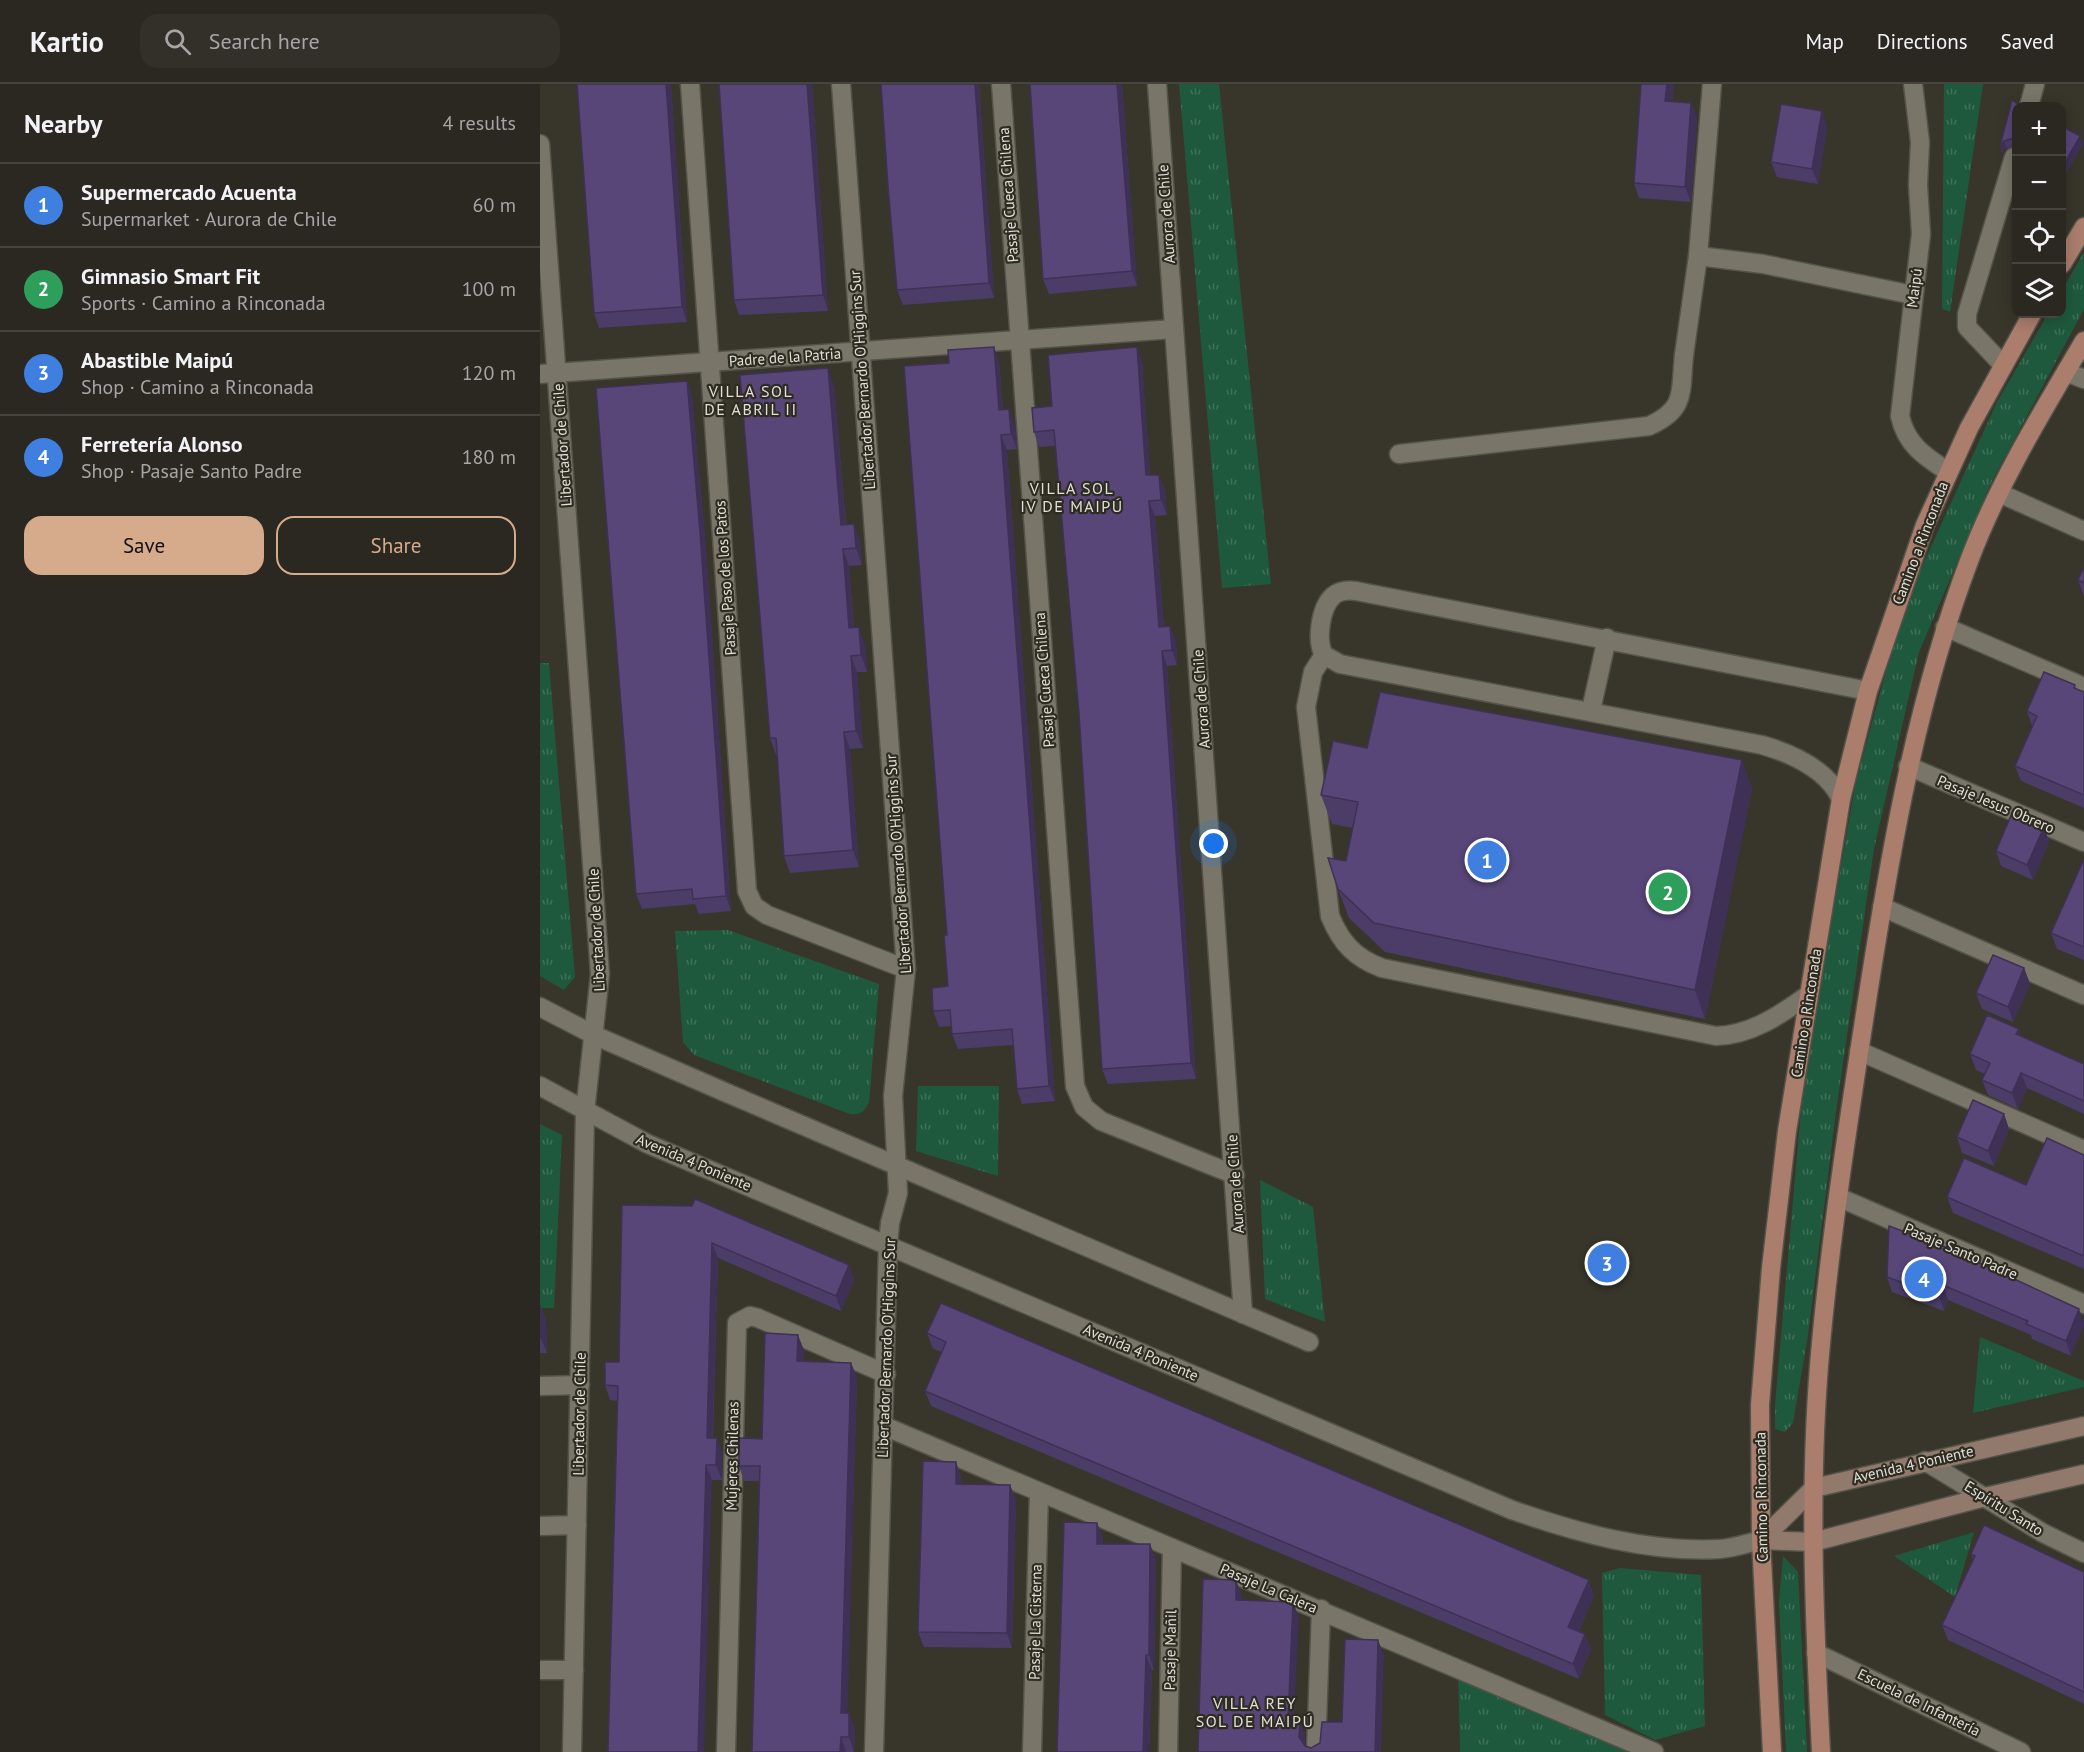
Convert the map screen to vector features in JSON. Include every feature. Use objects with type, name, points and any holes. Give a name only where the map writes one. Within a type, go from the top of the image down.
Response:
[{"type":"main road","points":[[2066,256],[2084,227]]},
{"type":"main road","name":"Camino a Rinconada","points":[[1772,1752],[1761,1540],[1760,1405],[1771,1268],[1787,1131],[1841,800],[1868,691],[1904,579],[1947,471],[2030,318]]},
{"type":"main road","points":[[1821,1752],[1813,1542],[1821,1343],[1838,1197],[1859,1051],[1908,766],[1926,691],[1945,627],[1971,557],[1999,493],[2084,341]]},
{"type":"street","name":"Pasaje Paso de los Patos","points":[[690,84],[750,899],[754,906],[767,915],[906,969]]},
{"type":"street","name":"Libertador Bernardo O'Higgins Sur","points":[[841,84],[906,969],[893,1096],[898,1193],[890,1223],[888,1245],[874,1752]]},
{"type":"street","name":"Pasaje Cueca Chilena","points":[[1001,84],[1018,340],[1075,1086],[1084,1107],[1101,1120],[1235,1175]]},
{"type":"street","name":"Aurora de Chile","points":[[1157,84],[1243,1314]]},
{"type":"street","points":[[1399,454],[1649,426],[1674,412],[1680,401],[1698,256],[1712,84]]},
{"type":"street","name":"Maipú","points":[[1913,84],[1920,142],[1918,185],[1921,234],[1900,416],[1904,433],[1911,443],[1926,458],[1947,471]]},
{"type":"street","points":[[2030,102],[2035,84]]},
{"type":"street","name":"Libertador de Chile","points":[[540,144],[548,373],[600,974],[596,1036],[585,1112],[572,1752]]},
{"type":"street","points":[[2003,365],[1967,327],[1967,314],[2012,164]]},
{"type":"street","points":[[1698,256],[1763,264],[1913,295]]},
{"type":"street","name":"Padre de la Patria","points":[[548,373],[1174,329]]},
{"type":"street","points":[[2066,372],[2084,379]]},
{"type":"street","points":[[1999,493],[2084,531]]},
{"type":"street","points":[[1841,800],[1836,788],[1818,772],[1781,750],[1592,710],[1340,664],[1324,655],[1319,639],[1328,603],[1340,592],[1348,590],[1607,638],[1868,691]]},
{"type":"street","points":[[1945,627],[2084,687]]},
{"type":"street","points":[[1592,710],[1607,638]]},
{"type":"street","points":[[1324,655],[1313,672],[1306,707],[1330,916],[1344,944],[1355,954],[1382,968],[1716,1036],[1748,1031],[1783,1013],[1808,995]]},
{"type":"street","name":"Pasaje Jesus Obrero","points":[[1908,766],[2084,842]]},
{"type":"street","points":[[1882,907],[2084,995]]},
{"type":"street","points":[[540,1007],[596,1036],[898,1168],[1309,1342]]},
{"type":"street","points":[[1859,1051],[2084,1150]]},
{"type":"street","name":"Avenida 4 Poniente","points":[[540,1086],[648,1144],[1501,1506],[1553,1525],[1639,1544],[1685,1548],[1722,1549],[1761,1540],[1813,1542],[2084,1474]]},
{"type":"street","name":"Pasaje Santo Padre","points":[[1838,1197],[2084,1304]]},
{"type":"street","name":"Mujeres Chilenas","points":[[726,1752],[737,1323],[750,1316],[758,1318],[886,1374]]},
{"type":"street","points":[[540,1386],[580,1385]]},
{"type":"street","name":"Pasaje La Calera","points":[[884,1426],[1654,1752]]},
{"type":"street","name":"Avenida 4 Poniente","points":[[1814,1488],[2084,1426]]},
{"type":"street","name":"Espíritu Santo","points":[[1925,1461],[2043,1533],[2084,1553]]},
{"type":"street","points":[[1761,1540],[1814,1488]]},
{"type":"street","name":"Pasaje La Cisterna","points":[[1032,1752],[1039,1492]]},
{"type":"street","points":[[540,1526],[577,1525]]},
{"type":"street","name":"Pasaje Mañil","points":[[1168,1752],[1172,1548]]},
{"type":"street","points":[[1316,1752],[1320,1610]]},
{"type":"street","name":"Escuela de Infantería","points":[[1816,1653],[2021,1752]]},
{"type":"street","points":[[540,1670],[574,1670]]},
{"type":"green space","points":[[1179,84],[1219,84],[1271,584],[1222,588]]},
{"type":"green space","points":[[1944,84],[1983,84],[1950,312],[1942,309]]},
{"type":"green space","points":[[2084,252],[2084,309],[1991,483],[1919,652],[1874,849],[1836,1112],[1808,1335],[1793,1423],[1785,1432],[1775,1429],[1775,1405],[1804,1075],[1856,781],[1904,606],[1997,402],[2046,318],[2066,318],[2066,283]]},
{"type":"green space","points":[[540,663],[549,663],[575,977],[564,990],[540,976]]},
{"type":"green space","points":[[728,930],[879,984],[869,1102],[862,1112],[850,1114],[694,1055],[683,1042],[675,931]]},
{"type":"green space","points":[[918,1086],[999,1086],[998,1176],[916,1151]]},
{"type":"green space","points":[[540,1124],[562,1135],[554,1308],[540,1308]]},
{"type":"green space","points":[[1260,1180],[1313,1207],[1325,1322],[1265,1299]]},
{"type":"green space","points":[[1980,1337],[2084,1381],[2084,1387],[1973,1413]]},
{"type":"green space","points":[[1974,1532],[1955,1597],[1894,1556]]},
{"type":"green space","points":[[1783,1556],[1798,1572],[1807,1752],[1786,1752],[1779,1602]]},
{"type":"green space","points":[[1620,1568],[1701,1575],[1705,1726],[1655,1740],[1605,1715],[1602,1573]]},
{"type":"green space","points":[[1458,1668],[1638,1752],[1460,1752]]},
{"type":"building","points":[[577,84],[666,84],[682,307],[594,313]]},
{"type":"building","points":[[719,84],[807,84],[823,295],[734,300]]},
{"type":"building","points":[[881,84],[975,84],[989,283],[897,290]]},
{"type":"building","points":[[1030,84],[1117,84],[1132,271],[1043,279]]},
{"type":"building","points":[[1641,84],[1667,84],[1665,101],[1691,103],[1685,187],[1634,183]]},
{"type":"building","points":[[2012,100],[2015,102],[2012,102],[2012,139],[2004,141],[2000,146]]},
{"type":"building","points":[[1781,104],[1822,111],[1812,169],[1771,162]]},
{"type":"building","points":[[2066,129],[2080,136],[2066,160]]},
{"type":"building","points":[[994,347],[999,410],[1009,409],[1011,434],[1001,435],[1049,1086],[1017,1089],[1012,1029],[952,1034],[950,1010],[933,1011],[932,988],[948,986],[944,935],[947,935],[904,366],[949,363],[948,350]]},
{"type":"building","points":[[1137,347],[1146,475],[1159,475],[1161,500],[1149,501],[1159,627],[1170,626],[1172,650],[1162,651],[1191,1063],[1102,1069],[1079,713],[1054,430],[1034,432],[1032,408],[1052,406],[1048,355]]},
{"type":"building","points":[[828,368],[841,525],[854,524],[856,548],[843,549],[849,628],[859,627],[861,655],[851,656],[856,731],[844,732],[853,850],[784,856],[776,738],[770,738],[740,375]]},
{"type":"building","points":[[687,381],[726,896],[693,899],[692,889],[636,894],[596,388]]},
{"type":"building","points":[[2084,567],[2084,583],[2078,580]]},
{"type":"building","points":[[2044,672],[2075,685],[2074,688],[2084,692],[2084,795],[2015,766],[2037,716],[2027,711]]},
{"type":"building","points":[[1380,692],[1742,760],[1695,990],[1374,923],[1338,889],[1328,858],[1346,861],[1358,802],[1321,795],[1333,741],[1367,748]]},
{"type":"building","points":[[2012,813],[2044,827],[2027,865],[1996,851]]},
{"type":"building","points":[[2084,859],[2084,947],[2051,933]]},
{"type":"building","points":[[1993,955],[2024,968],[2008,1007],[1976,993]]},
{"type":"building","points":[[1987,1015],[2019,1029],[2016,1034],[2084,1064],[2084,1101],[2021,1073],[2012,1093],[1982,1080],[1990,1063],[1970,1054]]},
{"type":"building","points":[[1973,1100],[2004,1114],[1988,1151],[1957,1137]]},
{"type":"building","points":[[2047,1138],[2084,1155],[2084,1256],[1947,1197],[1964,1158],[2026,1185]]},
{"type":"building","points":[[695,1199],[849,1265],[836,1296],[712,1243],[707,1438],[717,1438],[716,1465],[706,1465],[698,1752],[608,1752],[618,1386],[605,1385],[605,1362],[619,1362],[622,1205],[692,1206]]},
{"type":"building","points":[[1889,1226],[1943,1246],[2079,1309],[2066,1341],[2026,1324],[2028,1321],[1943,1285],[1939,1296],[1887,1277]]},
{"type":"building","points":[[941,1303],[1589,1580],[1568,1627],[1585,1634],[1573,1664],[925,1391],[946,1342],[927,1333]]},
{"type":"building","points":[[765,1333],[798,1335],[797,1361],[851,1363],[841,1713],[849,1713],[849,1737],[841,1737],[840,1752],[752,1752],[760,1466],[739,1466],[739,1438],[762,1439]]},
{"type":"building","points":[[923,1461],[956,1462],[956,1484],[1010,1485],[1007,1633],[918,1632]]},
{"type":"building","points":[[1064,1522],[1097,1523],[1097,1544],[1150,1544],[1149,1655],[1146,1655],[1143,1752],[1057,1752]]},
{"type":"building","points":[[1984,1525],[2084,1572],[2084,1692],[1942,1625],[1975,1556],[1971,1554]]},
{"type":"building","points":[[1203,1579],[1236,1580],[1236,1600],[1293,1602],[1288,1721],[1300,1721],[1299,1737],[1305,1746],[1311,1748],[1320,1743],[1322,1722],[1342,1722],[1345,1639],[1378,1640],[1375,1752],[1198,1752]]},
{"type":"place","name":"Supermercado Acuenta","points":[[1487,860]]},
{"type":"place","name":"Gimnasio Smart Fit","points":[[1668,892]]},
{"type":"place","name":"Abastible Maipú","points":[[1607,1263]]},
{"type":"place","name":"Ferretería Alonso","points":[[1924,1279]]},
{"type":"district","name":"VILLA SOL DE ABRIL II","points":[[751,400]]},
{"type":"district","name":"VILLA SOL IV DE MAIPÚ","points":[[1072,497]]},
{"type":"district","name":"VILLA REY SOL DE MAIPÚ","points":[[1255,1712]]}]
